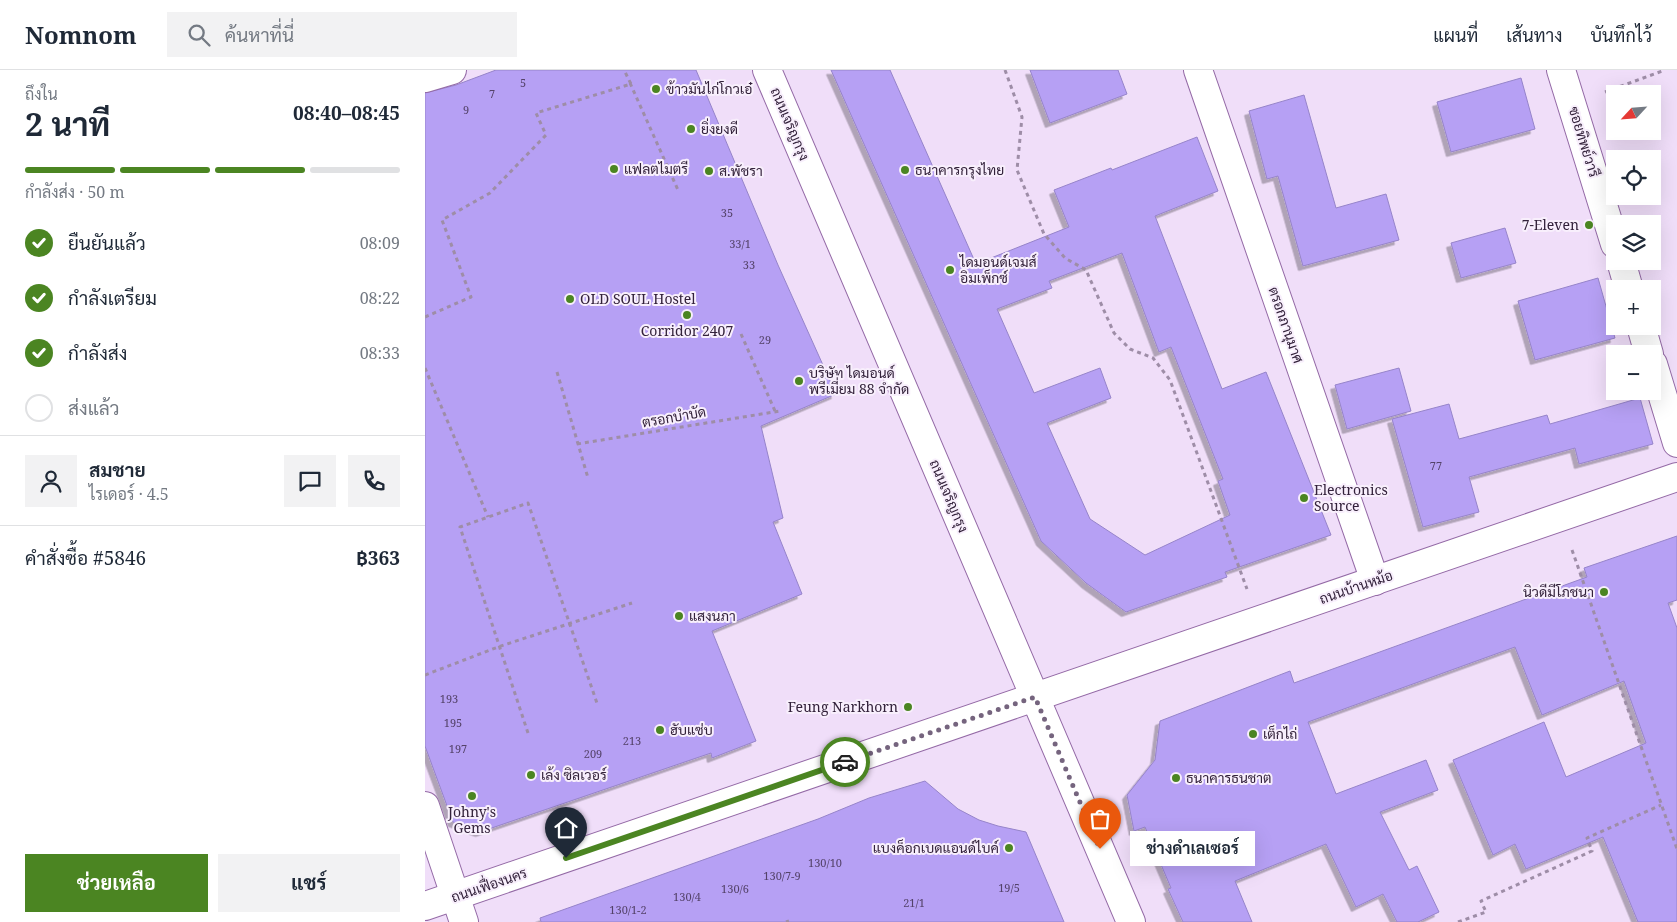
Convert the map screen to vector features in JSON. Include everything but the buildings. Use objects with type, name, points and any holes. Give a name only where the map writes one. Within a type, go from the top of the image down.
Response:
[{"type":"street","points":[[425,78],[453,70]]},
{"type":"street","name":"ถนนเจริญกรุง","points":[[767,70],[1131,922]]},
{"type":"street","name":"ตรอกภานุมาศ","points":[[1198,70],[1375,581]]},
{"type":"street","name":"ซอยทิพย์วารี","points":[[1561,70],[1606,215]]},
{"type":"street","points":[[1661,390],[1677,443]]},
{"type":"street","name":"ถนนบ้านหม้อ","points":[[1035,697],[1677,477]]},
{"type":"street","name":"ถนนเฟื่องนคร","points":[[425,906],[1035,697]]},
{"type":"street","points":[[425,806],[454,897],[464,922]]},
{"type":"path","points":[[624,70],[679,190]]},
{"type":"path","points":[[1005,70],[1022,117],[1017,170],[1044,234],[1065,258],[1086,270],[1114,333],[1131,349],[1153,358],[1170,380],[1259,620]]},
{"type":"path","points":[[1571,104],[1665,70]]},
{"type":"path","points":[[425,317],[471,297],[442,220],[490,194],[546,135],[536,114],[631,84]]},
{"type":"path","points":[[741,334],[775,411]]},
{"type":"path","points":[[425,368],[488,517]]},
{"type":"path","points":[[557,372],[588,478]]},
{"type":"path","name":"ตรอกบำบัด","points":[[577,444],[781,411]]},
{"type":"path","points":[[529,733],[498,647],[460,527],[528,503],[598,706]]},
{"type":"path","points":[[1560,517],[1677,849]]},
{"type":"path","points":[[425,675],[498,647],[632,603]]},
{"type":"path","points":[[1459,922],[1486,912],[1481,901],[1592,851],[1587,838],[1661,805]]},
{"type":"way so far","points":[[845,762],[1035,697],[1100,849]]},
{"type":"place","name":"ข้าวมันไก่โกวเอ๋","points":[[656,89]]},
{"type":"place","name":"ยิ่งยงดี","points":[[691,129]]},
{"type":"place","name":"แฟลตไมตรี","points":[[614,169]]},
{"type":"place","name":"ธนาคารกรุงไทย","points":[[905,170]]},
{"type":"place","name":"ส.พัชรา","points":[[709,171]]},
{"type":"place","name":"7-Eleven","points":[[1589,225]]},
{"type":"place","name":"ไดมอนด์เจมส์ อิมเพ็กซ์","points":[[950,270]]},
{"type":"place","name":"OLD SOUL Hostel","points":[[570,299]]},
{"type":"place","name":"Corridor 2407","points":[[687,315]]},
{"type":"place","name":"บริษัท ไดมอนด์ พรีเมี่ยม 88 จำกัด","points":[[799,381]]},
{"type":"place","name":"Electronics Source","points":[[1304,498]]},
{"type":"place","name":"นิวดีมีโภชนา","points":[[1604,592]]},
{"type":"place","name":"แสงนภา","points":[[679,616]]},
{"type":"place","name":"Feung Narkhorn","points":[[908,707]]},
{"type":"place","name":"ฮับแซ่บ","points":[[660,730]]},
{"type":"place","name":"เต็กไถ่","points":[[1253,734]]},
{"type":"place","name":"เล้ง ซิลเวอร์","points":[[531,775]]},
{"type":"place","name":"ธนาคารธนชาต","points":[[1176,778]]},
{"type":"place","name":"Johny's Gems","points":[[472,796]]},
{"type":"place","name":"แบงค็อกเบดแอนด์ไบค์","points":[[1009,848]]},
{"type":"place","name":"ช่างดำเลเซอร์","points":[[1100,849]]},
{"type":"route","points":[[566,858],[845,762]]}]
